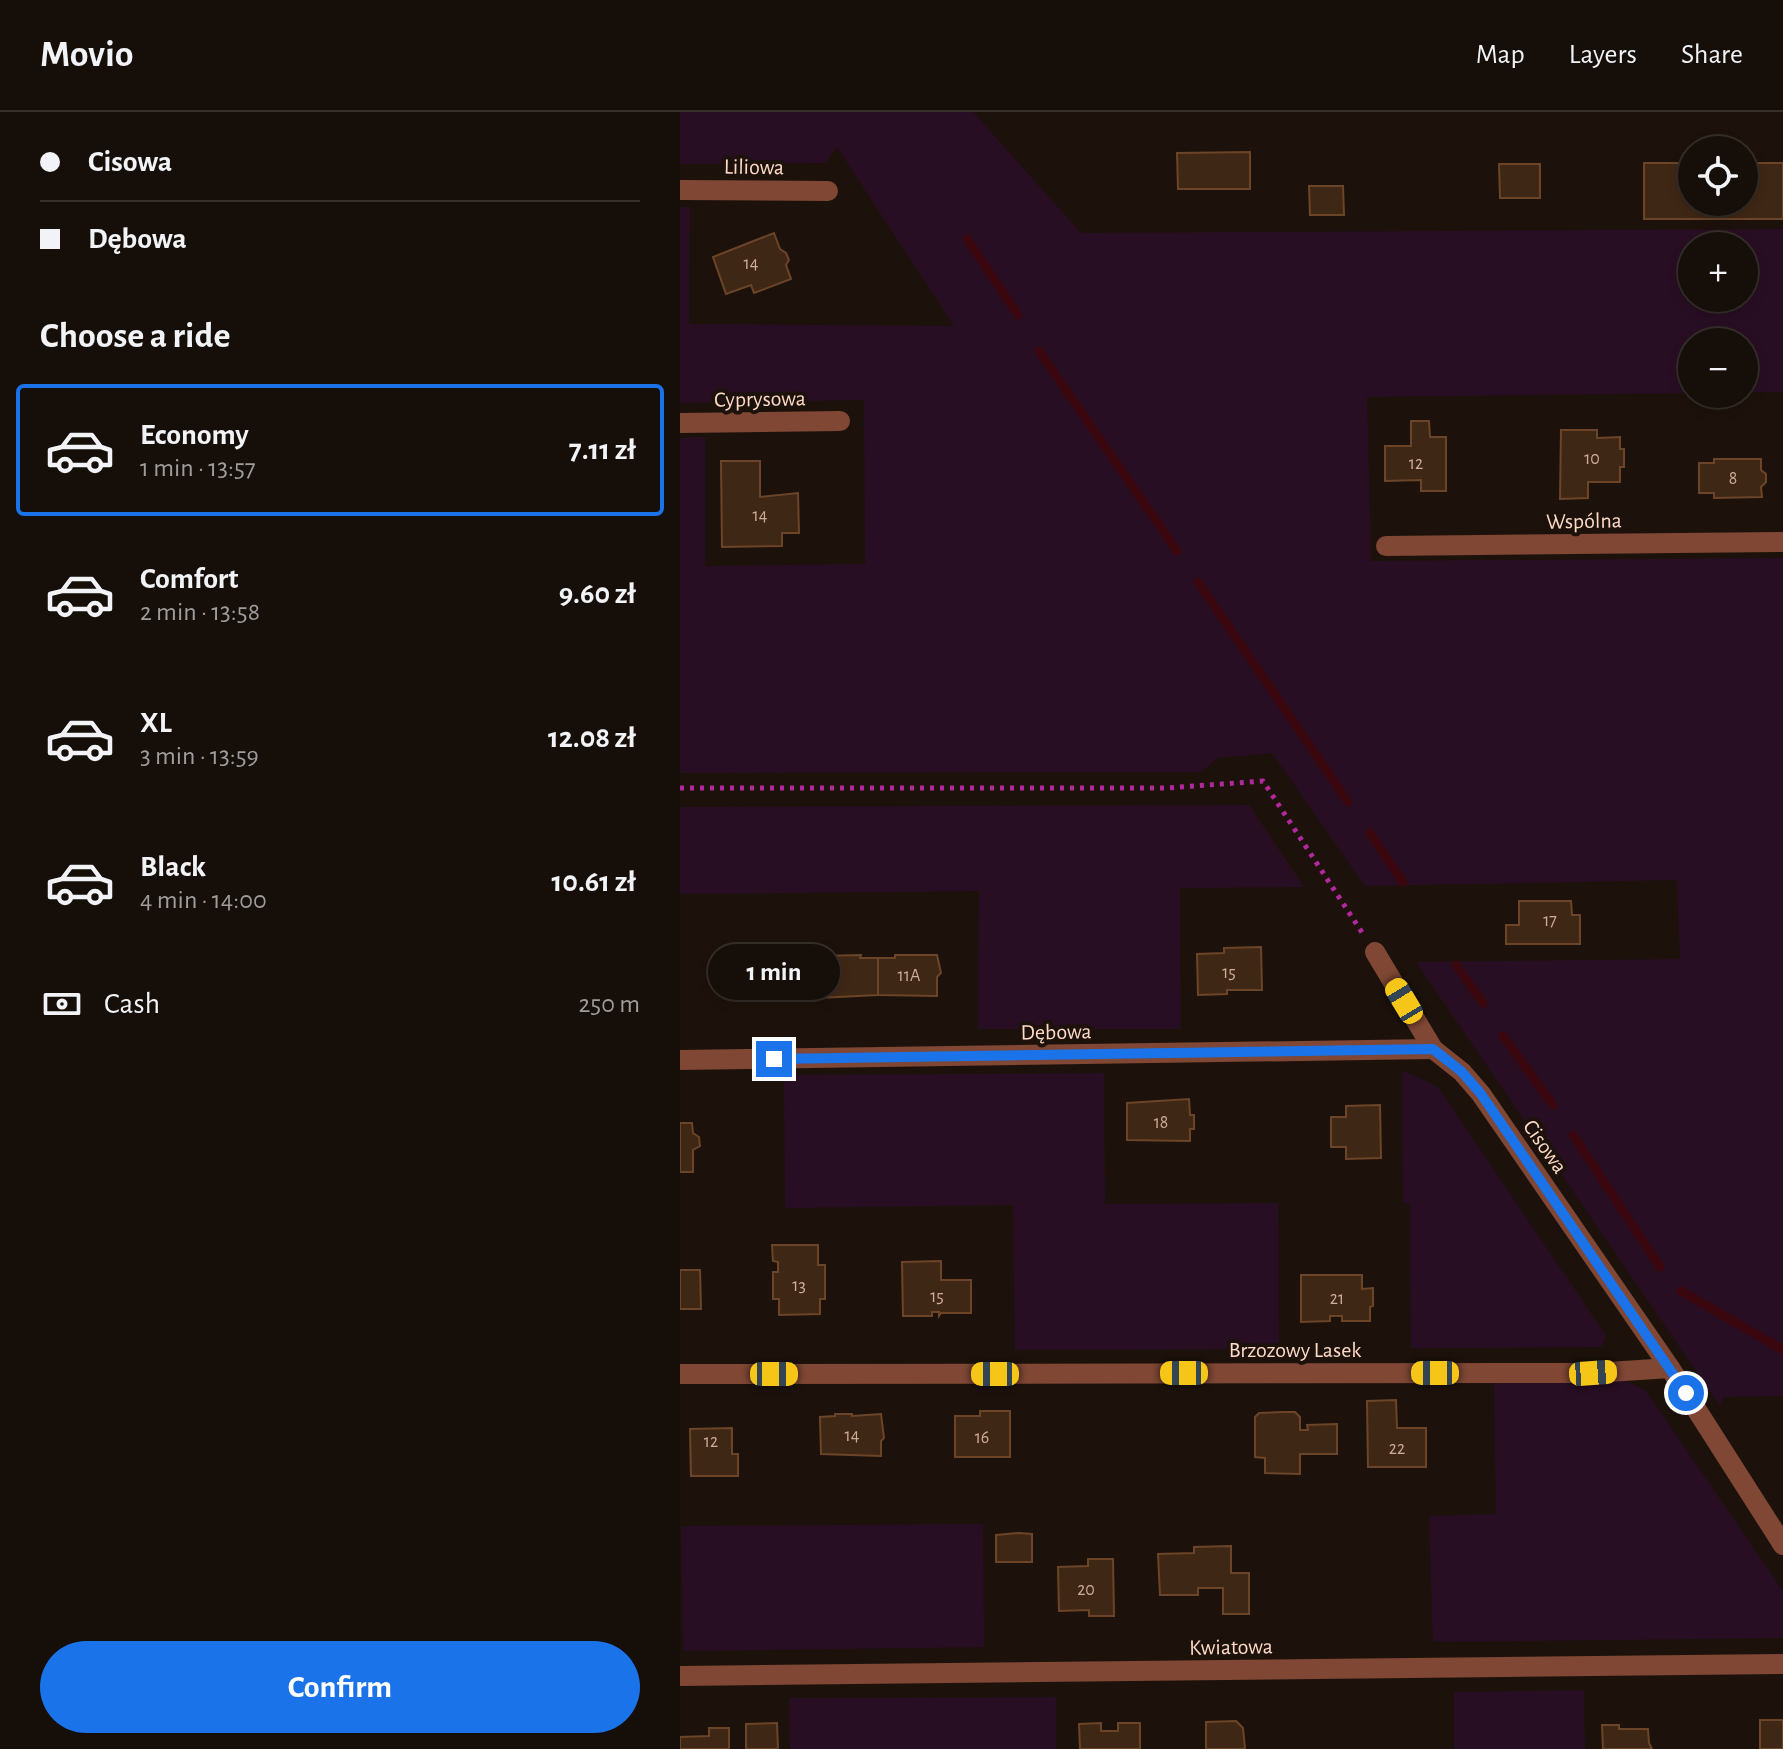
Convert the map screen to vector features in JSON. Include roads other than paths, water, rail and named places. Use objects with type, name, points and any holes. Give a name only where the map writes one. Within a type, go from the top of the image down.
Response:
[{"type":"street","name":"Liliowa","points":[[680,190],[828,191]]},
{"type":"street","name":"Cyprysowa","points":[[680,423],[840,421]]},
{"type":"street","name":"Wspólna","points":[[1386,546],[1783,542]]},
{"type":"street","name":"Cisowa","points":[[1375,952],[1433,1049],[1462,1072],[1481,1094],[1670,1368],[1783,1545]]},
{"type":"street","name":"Dębowa","points":[[680,1060],[1433,1049]]},
{"type":"street","name":"Brzozowy Lasek","points":[[680,1374],[1593,1373],[1670,1368]]},
{"type":"street","name":"Kwiatowa","points":[[680,1676],[1783,1664]]},
{"type":"waterway","points":[[967,239],[1018,315]]},
{"type":"waterway","points":[[1039,351],[1177,551]]},
{"type":"waterway","points":[[1198,582],[1348,802]]},
{"type":"waterway","points":[[1370,833],[1403,882]]},
{"type":"waterway","points":[[1456,965],[1483,1003]]},
{"type":"waterway","points":[[1503,1036],[1553,1105]]},
{"type":"waterway","points":[[1573,1135],[1660,1267]]},
{"type":"waterway","points":[[1681,1291],[1783,1350]]}]
